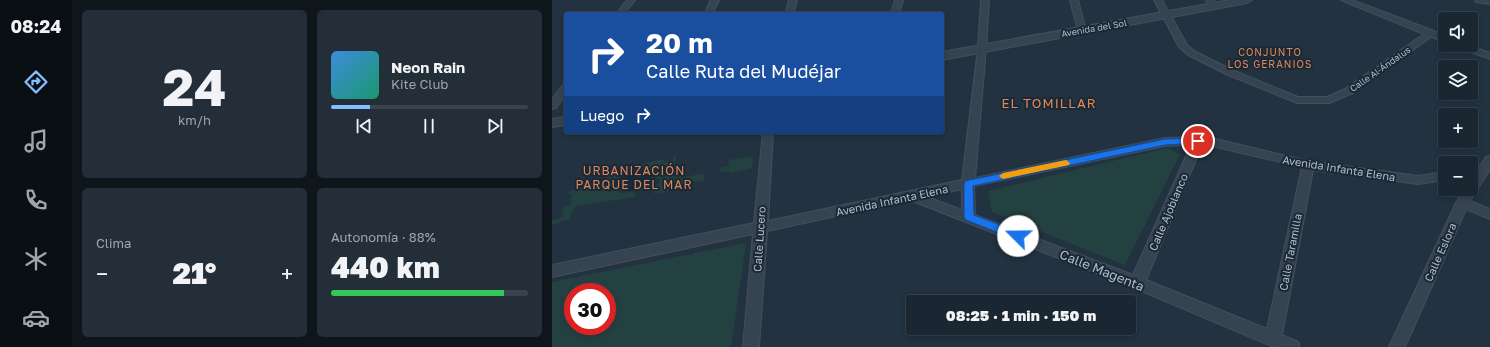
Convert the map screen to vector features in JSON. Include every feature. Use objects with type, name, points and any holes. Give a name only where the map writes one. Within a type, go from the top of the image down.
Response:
[{"type":"street","points":[[622,12],[631,0]]},
{"type":"street","points":[[709,12],[714,0]]},
{"type":"street","points":[[790,12],[793,0]]},
{"type":"street","points":[[896,12],[900,0]]},
{"type":"street","points":[[969,217],[968,184],[982,48],[985,0]]},
{"type":"street","points":[[1074,0],[1082,31]]},
{"type":"street","name":"Calle Al-Ándalus","points":[[1158,0],[1183,47],[1191,53],[1229,72],[1297,100],[1329,100],[1349,91],[1430,34]]},
{"type":"street","name":"Avenida del Sol","points":[[944,56],[1166,15],[1212,3],[1247,0]]},
{"type":"street","points":[[1345,0],[1438,37]]},
{"type":"street","points":[[1480,0],[1490,1]]},
{"type":"street","points":[[1478,51],[1490,56]]},
{"type":"street","points":[[552,106],[564,90]]},
{"type":"street","points":[[552,123],[564,121]]},
{"type":"street","name":"Calle Lucero","points":[[751,347],[768,134]]},
{"type":"street","name":"Calle Ajoblanco","points":[[1137,284],[1198,141]]},
{"type":"street","name":"Avenida Infanta Elena","points":[[552,271],[1165,142],[1207,141],[1308,165],[1418,180],[1438,177]]},
{"type":"street","name":"Calle Taramilla","points":[[1273,339],[1308,165]]},
{"type":"street","name":"Calle Eslora","points":[[1397,347],[1462,203],[1481,168]]},
{"type":"street","name":"Calle Magenta","points":[[912,195],[1292,347]]},
{"type":"street","points":[[1462,203],[1490,214]]},
{"type":"green space","points":[[1167,148],[1180,154],[1125,265],[992,212],[988,191]]},
{"type":"green space","points":[[753,156],[752,168],[730,173],[730,171],[720,172],[721,167],[728,166],[729,160]]},
{"type":"green space","points":[[674,157],[676,157],[675,166],[681,165],[681,178],[704,173],[704,181],[679,184],[675,189],[654,194],[656,186],[660,182],[659,179],[655,178],[656,171],[645,167],[632,170],[620,177],[614,187],[607,188],[607,190],[610,192],[615,190],[622,193],[635,192],[635,197],[576,206],[568,220],[552,225],[552,220],[561,218],[564,212],[561,212],[564,206],[570,205],[572,194],[568,193],[570,191],[603,185],[607,171],[664,159],[664,162],[673,160]]},
{"type":"green space","points":[[746,243],[731,347],[552,347],[552,282]]},
{"type":"water","points":[[645,170],[651,173],[652,176],[647,184],[642,187],[632,191],[627,191],[618,186],[619,182],[628,174]]},
{"type":"slow traffic","points":[[1003,176],[1066,163]]},
{"type":"district","name":"CONJUNTO LOS GERANIOS","points":[[1270,58]]},
{"type":"district","name":"EL TOMILLAR","points":[[1049,103]]},
{"type":"district","name":"URBANIZACIÓN PARQUE DEL MAR","points":[[634,177]]},
{"type":"route","points":[[1018,236],[969,217],[968,184],[1165,142],[1198,141]]}]
